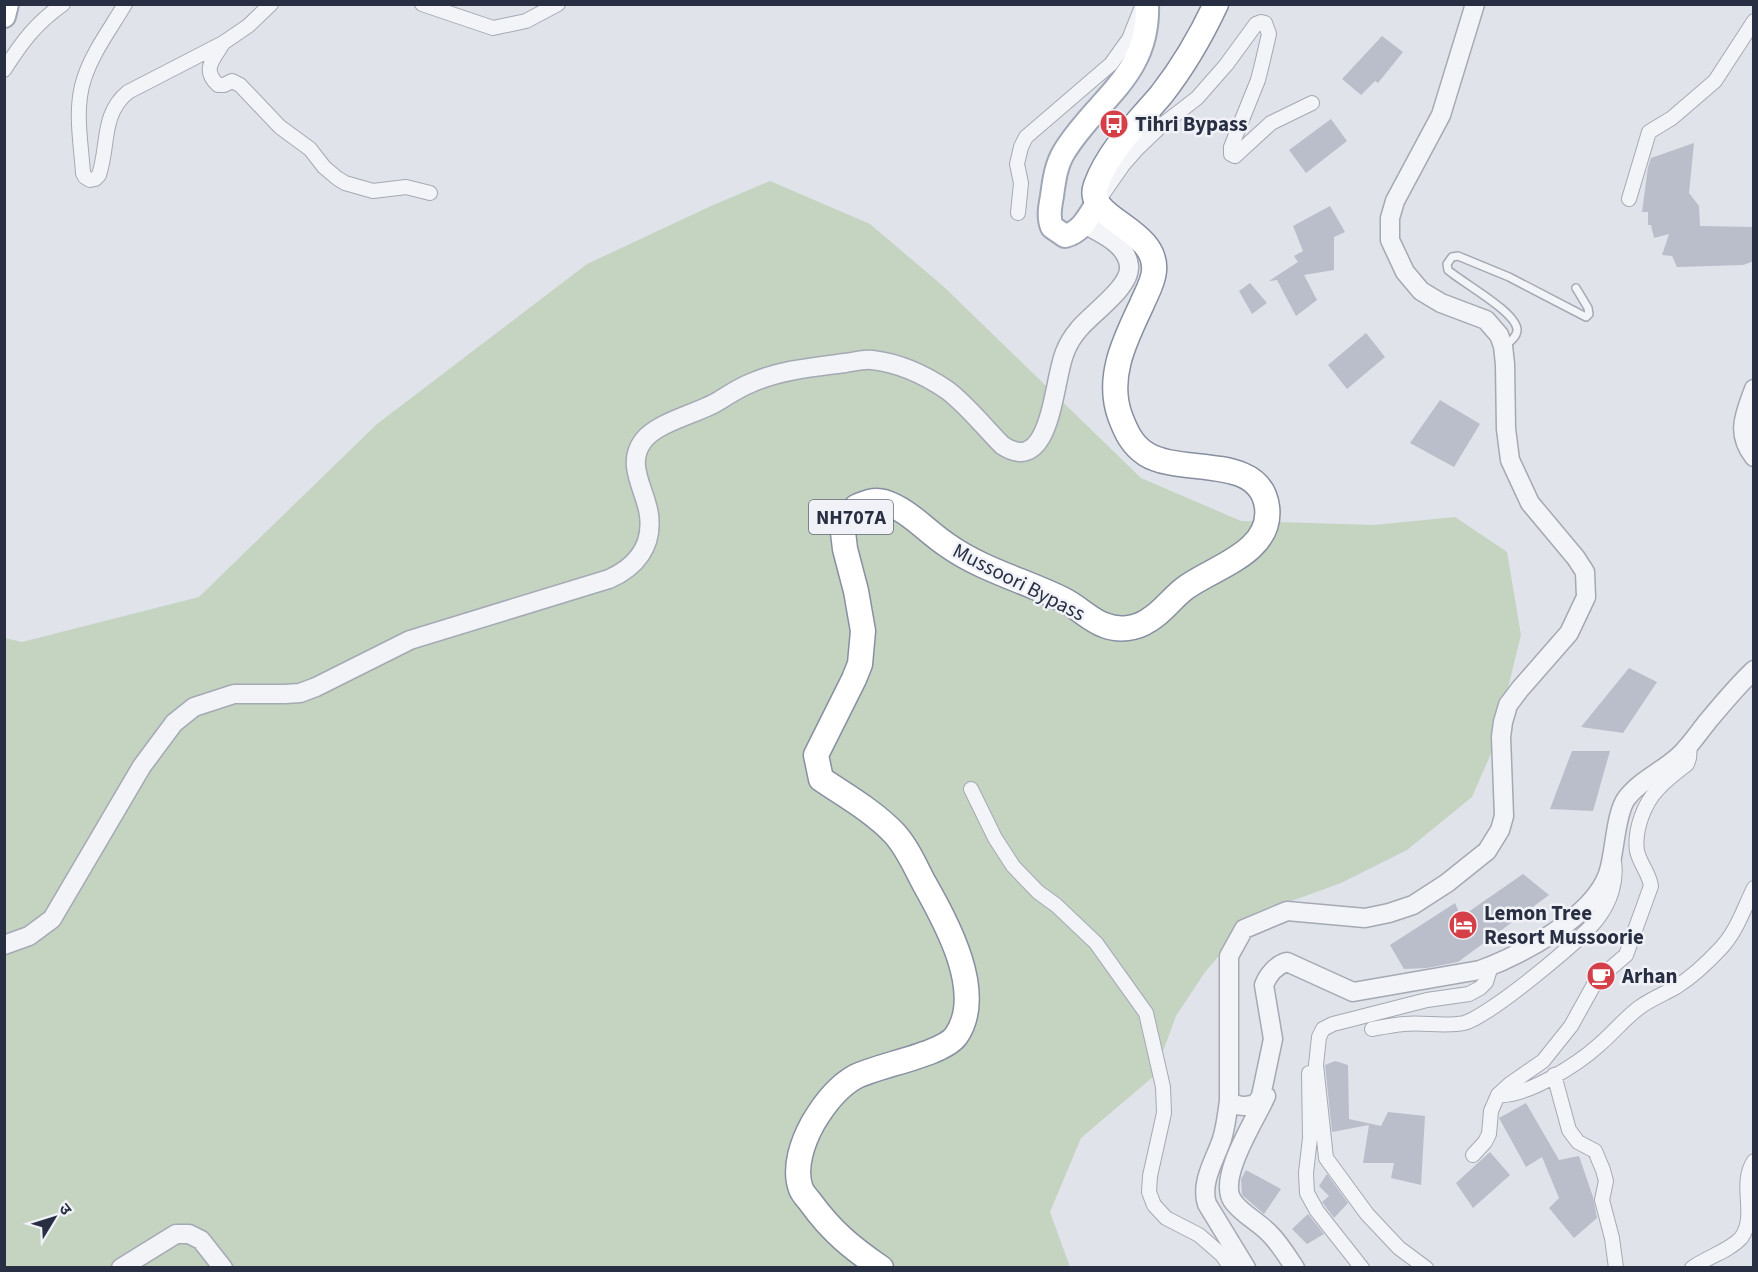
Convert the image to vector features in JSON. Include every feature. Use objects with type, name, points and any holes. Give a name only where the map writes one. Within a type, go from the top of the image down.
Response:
[{"type":"highway","points":[[1090,214],[1096,185],[1111,157],[1180,69],[1216,4]]},
{"type":"highway","name":"Mussoori Bypass","points":[[881,1268],[837,1236],[801,1189],[798,1172],[804,1139],[821,1110],[844,1084],[857,1076],[936,1049],[956,1036],[966,1011],[965,980],[957,946],[907,851],[894,833],[864,807],[821,779],[816,755],[860,664],[863,631],[843,532],[856,507],[869,501],[883,502],[914,518],[948,546],[983,565],[1065,601],[1104,626],[1121,629],[1148,621],[1186,587],[1241,556],[1258,537],[1265,525],[1268,510],[1259,487],[1248,477],[1232,470],[1166,463],[1147,455],[1134,445],[1118,410],[1115,387],[1116,371],[1120,351],[1150,285],[1154,271],[1153,262],[1143,242],[1090,214]]},
{"type":"main road","points":[[4,16],[7,4]]},
{"type":"main road","points":[[1090,214],[1071,234],[1065,236],[1052,227],[1049,214],[1056,171],[1064,152],[1125,78],[1145,35],[1147,22],[1145,4]]},
{"type":"street","points":[[4,70],[22,41],[34,27],[63,4]]},
{"type":"street","points":[[125,4],[91,61],[80,96],[83,173],[90,180],[99,175],[109,118],[120,99],[128,92],[223,43],[248,26],[271,4]]},
{"type":"street","points":[[422,4],[493,28],[526,21],[558,4]]},
{"type":"street","points":[[1018,213],[1021,188],[1017,164],[1026,137],[1111,64],[1129,39],[1145,4]]},
{"type":"street","points":[[1246,1268],[1204,1196],[1207,1180],[1226,1125],[1229,1101],[1229,956],[1244,929],[1287,911],[1365,918],[1413,905],[1447,883],[1487,851],[1500,830],[1504,816],[1501,736],[1508,705],[1569,633],[1587,597],[1585,572],[1530,503],[1510,460],[1506,429],[1505,364],[1499,335],[1486,320],[1441,303],[1421,291],[1405,272],[1390,240],[1389,230],[1395,201],[1441,115],[1475,4]]},
{"type":"street","points":[[1629,199],[1649,132],[1672,118],[1715,81],[1754,21]]},
{"type":"street","points":[[4,945],[29,936],[52,919],[142,766],[174,723],[194,707],[234,694],[300,693],[410,640],[587,586],[625,572],[645,549],[648,534],[650,515],[635,468],[637,452],[643,440],[654,430],[715,403],[752,382],[770,376],[869,359],[896,364],[924,376],[949,392],[1002,445],[1010,450],[1026,453],[1034,448],[1041,439],[1048,421],[1060,365],[1069,342],[1127,278],[1129,272],[1126,256],[1121,248],[1090,214],[1130,157],[1161,125],[1197,98],[1256,24],[1262,22],[1265,23],[1269,34],[1258,80],[1235,137],[1231,154],[1235,156],[1279,117],[1312,103]]},
{"type":"street","points":[[223,43],[209,68],[209,76],[218,85],[232,81],[240,85],[280,127],[310,149],[324,167],[337,178],[345,183],[374,191],[406,187],[430,193]]},
{"type":"street","points":[[1754,389],[1742,427],[1744,441],[1754,457]]},
{"type":"street","points":[[1229,1101],[1236,1106],[1245,1107],[1256,1104],[1261,1096],[1273,1039],[1264,985],[1267,978],[1281,964],[1287,962],[1353,992],[1468,973],[1491,966],[1564,926],[1583,910],[1598,892],[1608,874],[1625,801],[1647,780],[1678,757],[1731,692],[1754,670]]},
{"type":"street","points":[[1473,1155],[1489,1134],[1491,1111],[1498,1095],[1549,1054],[1571,1026],[1596,981],[1626,955],[1651,886],[1650,877],[1638,852],[1642,817],[1653,794],[1687,764],[1690,744]]},
{"type":"street","points":[[971,789],[995,838],[1013,866],[1096,943],[1146,1013],[1163,1088],[1164,1113],[1150,1176],[1149,1192],[1154,1205],[1166,1218],[1199,1235],[1222,1255],[1231,1268]]},
{"type":"street","points":[[1372,1029],[1404,1023],[1465,1022],[1484,1014],[1552,960],[1597,919],[1615,882],[1616,873],[1612,854]]},
{"type":"street","points":[[1498,1095],[1516,1094],[1554,1076],[1600,1044],[1640,1007],[1692,975],[1721,948],[1740,920],[1754,888]]},
{"type":"street","points":[[1362,1268],[1317,1211],[1307,1193],[1306,1173],[1310,1138],[1309,1058],[1323,1029],[1333,1024],[1427,1000],[1469,994],[1486,982],[1491,966]]},
{"type":"street","points":[[1318,1037],[1316,1065],[1326,1158],[1367,1214],[1399,1248],[1426,1268]]},
{"type":"street","points":[[1267,1071],[1266,1096],[1237,1158],[1228,1191],[1232,1201],[1270,1233],[1295,1268]]},
{"type":"street","points":[[1554,1076],[1569,1130],[1578,1142],[1595,1151],[1604,1170],[1606,1181],[1602,1200],[1617,1268]]},
{"type":"street","points":[[1692,1268],[1742,1237],[1750,1219],[1751,1208],[1747,1179],[1754,1161]]},
{"type":"street","points":[[121,1268],[176,1234],[189,1234],[201,1240],[223,1268]]},
{"type":"lane","points":[[1503,346],[1515,336],[1517,330],[1515,323],[1502,309],[1448,270],[1447,264],[1452,257],[1458,256],[1509,278],[1586,317],[1589,310],[1576,288]]},
{"type":"green space","points":[[770,181],[870,224],[943,286],[1141,478],[1241,521],[1374,525],[1455,517],[1507,552],[1521,635],[1493,749],[1472,797],[1407,850],[1341,883],[1286,903],[1242,929],[1205,972],[1176,1016],[1154,1076],[1081,1138],[1050,1212],[1070,1267],[5,1268],[5,638],[22,642],[199,597],[377,424],[587,264]]},
{"type":"building","points":[[1382,36],[1403,52],[1378,83],[1375,81],[1361,95],[1342,79]]},
{"type":"building","points":[[1331,119],[1347,141],[1306,173],[1289,150]]},
{"type":"building","points":[[1694,143],[1689,193],[1699,206],[1700,226],[1754,227],[1754,261],[1743,265],[1677,267],[1672,256],[1662,255],[1669,234],[1654,238],[1651,225],[1648,225],[1648,212],[1642,212],[1648,167],[1651,158]]},
{"type":"building","points":[[1330,206],[1345,232],[1334,237],[1334,270],[1304,275],[1317,300],[1296,316],[1277,280],[1269,281],[1298,262],[1294,256],[1303,251],[1293,226]]},
{"type":"building","points":[[1250,283],[1267,303],[1252,314],[1239,291]]},
{"type":"building","points":[[1366,333],[1385,357],[1347,389],[1328,365]]},
{"type":"building","points":[[1440,400],[1480,424],[1454,467],[1410,443]]},
{"type":"building","points":[[1629,668],[1657,682],[1623,733],[1581,727]]},
{"type":"building","points":[[1572,751],[1610,751],[1593,811],[1550,809]]},
{"type":"building","points":[[1523,874],[1549,895],[1458,962],[1427,968],[1404,969],[1390,945],[1455,903],[1461,917]]},
{"type":"building","points":[[1335,1061],[1348,1065],[1349,1119],[1381,1126],[1388,1112],[1425,1116],[1421,1185],[1391,1178],[1394,1163],[1363,1163],[1369,1125],[1332,1132],[1325,1065]]},
{"type":"building","points":[[1526,1103],[1559,1160],[1579,1156],[1593,1197],[1597,1218],[1574,1238],[1549,1208],[1559,1198],[1542,1157],[1526,1167],[1499,1118]]},
{"type":"building","points":[[1490,1152],[1510,1175],[1473,1208],[1456,1183]]},
{"type":"building","points":[[1246,1170],[1281,1189],[1264,1214],[1242,1195],[1241,1179]]},
{"type":"building","points":[[1327,1174],[1348,1203],[1334,1218],[1322,1202],[1329,1196],[1319,1186]]},
{"type":"building","points":[[1308,1214],[1324,1234],[1307,1244],[1292,1229]]},
{"type":"place","name":"Tihri Bypass","points":[[1114,124]]},
{"type":"place","name":"Lemon Tree Resort Mussoorie","points":[[1463,925]]},
{"type":"place","name":"Arhan","points":[[1601,976]]}]
